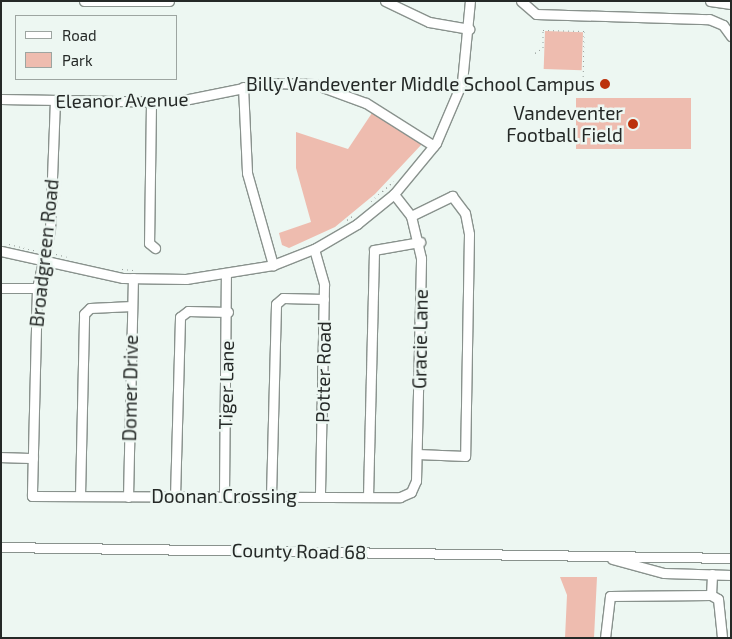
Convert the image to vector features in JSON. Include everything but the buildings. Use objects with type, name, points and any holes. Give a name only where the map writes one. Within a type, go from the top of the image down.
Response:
[{"type":"street","points":[[84,1],[169,1]]},
{"type":"street","points":[[385,1],[429,22],[469,29]]},
{"type":"street","points":[[1,251],[46,257],[133,278],[226,276],[273,265],[314,249],[357,224],[394,194],[434,146],[458,94],[469,29],[470,1]]},
{"type":"street","points":[[521,1],[536,14],[709,19],[723,25],[731,36]]},
{"type":"street","points":[[710,1],[731,4]]},
{"type":"street","name":"Eleanor Avenue","points":[[1,99],[151,103],[198,99],[243,87],[290,81],[334,89],[366,103],[434,146]]},
{"type":"street","points":[[243,87],[248,173],[273,265]]},
{"type":"street","name":"Broadgreen Road","points":[[32,496],[37,288],[46,257],[50,230],[55,100]]},
{"type":"street","points":[[151,103],[149,243],[155,248]]},
{"type":"street","name":"Gracie Lane","points":[[394,194],[411,216],[420,242],[417,454],[413,490]]},
{"type":"street","points":[[411,216],[452,196],[465,213],[469,234],[465,456],[417,454]]},
{"type":"street","points":[[368,497],[374,250],[420,242]]},
{"type":"street","name":"Potter Road","points":[[314,249],[322,272],[324,299],[320,496]]},
{"type":"street","name":"Tiger Lane","points":[[224,495],[228,312],[226,276]]},
{"type":"street","name":"Domer Drive","points":[[128,497],[133,278]]},
{"type":"street","points":[[1,288],[37,288]]},
{"type":"street","points":[[271,496],[276,304],[283,298],[324,299]]},
{"type":"street","points":[[80,496],[84,314],[90,308],[132,306]]},
{"type":"street","points":[[175,497],[180,317],[188,311],[228,312]]},
{"type":"street","points":[[1,458],[33,458]]},
{"type":"street","name":"Doonan Crossing","points":[[32,496],[175,497],[224,495],[403,497],[413,490]]},
{"type":"street","name":"County Road 68","points":[[1,547],[731,558]]},
{"type":"street","name":"County Road 68","points":[[597,556],[664,573],[731,574]]},
{"type":"street","points":[[711,595],[712,574]]},
{"type":"street","points":[[605,638],[610,596],[711,595],[718,599],[722,638]]},
{"type":"path","points":[[561,25],[561,30]]},
{"type":"path","points":[[536,53],[543,48],[543,30],[584,31],[583,86]]},
{"type":"path","points":[[370,202],[400,174]]},
{"type":"path","points":[[344,222],[357,213]]},
{"type":"path","points":[[1,243],[37,251]]},
{"type":"path","points":[[46,257],[74,259]]},
{"type":"path","points":[[114,268],[142,270]]},
{"type":"green space","points":[[545,31],[583,32],[582,70],[544,69]]},
{"type":"green space","name":"Vandeventer Football Field","points":[[576,98],[691,98],[691,149],[576,149]]},
{"type":"green space","points":[[372,113],[422,144],[375,194],[335,227],[289,248],[282,245],[279,233],[311,222],[296,168],[296,132],[348,149]]},
{"type":"green space","points":[[560,577],[597,577],[594,638],[565,638],[567,595]]},
{"type":"place","name":"Billy Vandeventer Middle School Campus","points":[[605,84]]},
{"type":"place","name":"Vandeventer Football Field","points":[[633,124]]}]
